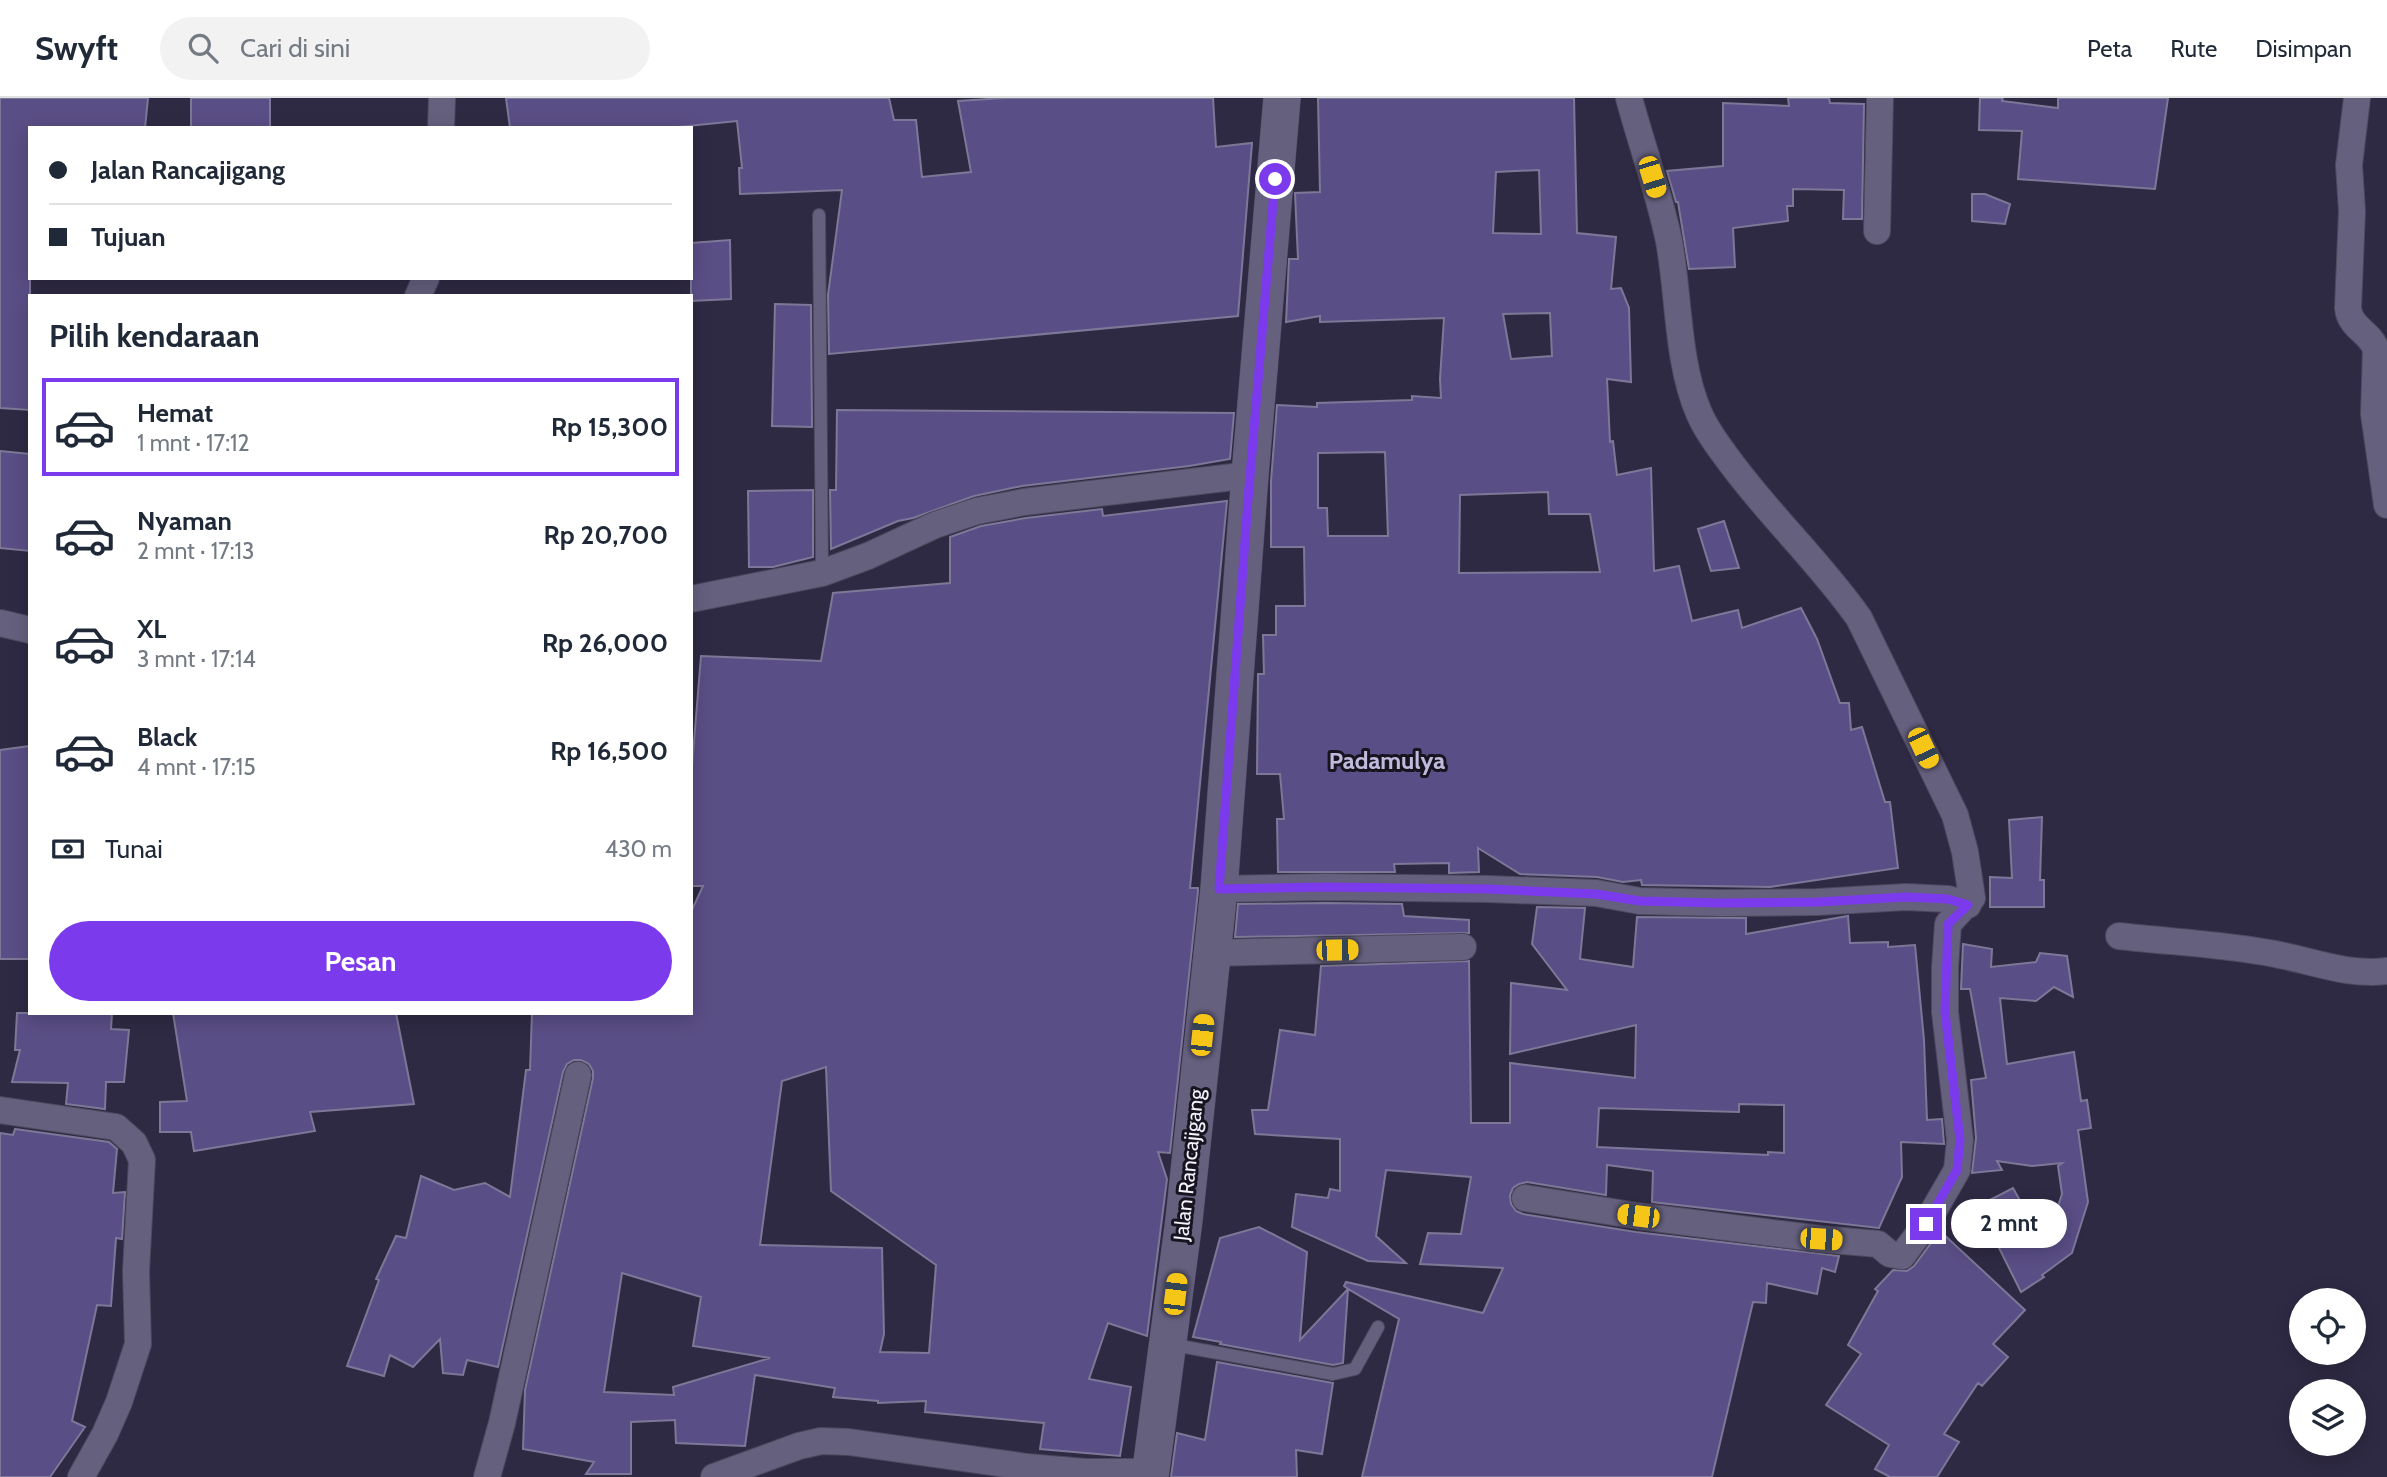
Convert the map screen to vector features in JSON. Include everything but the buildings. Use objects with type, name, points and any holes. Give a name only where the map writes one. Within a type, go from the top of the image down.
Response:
[{"type":"main road","name":"Jalan Rancajigang","points":[[1150,1475],[1184,1220],[1219,889],[1282,98]]},
{"type":"street","points":[[442,98],[442,126]]},
{"type":"street","points":[[1525,1198],[1821,1239],[1884,1249],[1902,1256],[1926,1224],[1957,1170],[1960,1140],[1945,1012],[1945,968],[1948,924],[1972,898],[1965,852],[1955,815],[1859,618],[1840,591],[1760,503],[1700,415],[1690,386],[1664,222],[1629,98]]},
{"type":"street","points":[[1877,231],[1880,98]]},
{"type":"street","points":[[2357,98],[2349,165],[2352,211],[2348,308],[2349,317],[2373,341],[2376,349],[2374,414],[2387,505]]},
{"type":"street","points":[[693,599],[822,573],[935,526],[977,512],[1036,500],[1250,475]]},
{"type":"street","points":[[0,623],[28,630]]},
{"type":"street","points":[[1219,889],[1488,889],[1596,894],[1640,901],[1720,903],[1817,902],[1906,897],[1948,899],[1968,905]]},
{"type":"street","points":[[2119,936],[2264,952],[2356,973],[2387,971]]},
{"type":"street","points":[[1211,953],[1463,947]]},
{"type":"street","points":[[487,1477],[502,1423],[578,1075]]},
{"type":"street","points":[[0,1110],[116,1127],[134,1143],[142,1160],[136,1271],[138,1344],[119,1402],[81,1477]]},
{"type":"street","points":[[714,1477],[787,1450],[821,1441],[849,1441],[1027,1467],[1150,1475]]},
{"type":"lane","points":[[819,215],[822,573]]},
{"type":"lane","points":[[1169,1344],[1333,1374],[1355,1369],[1378,1327]]},
{"type":"district","name":"Padamulya","points":[[1387,761]]},
{"type":"route","points":[[1275,179],[1219,889],[1488,889],[1596,894],[1640,901],[1720,903],[1817,902],[1906,897],[1948,899],[1968,905],[1948,924],[1945,968],[1945,1012],[1959,1116],[1957,1170],[1926,1224]]}]
